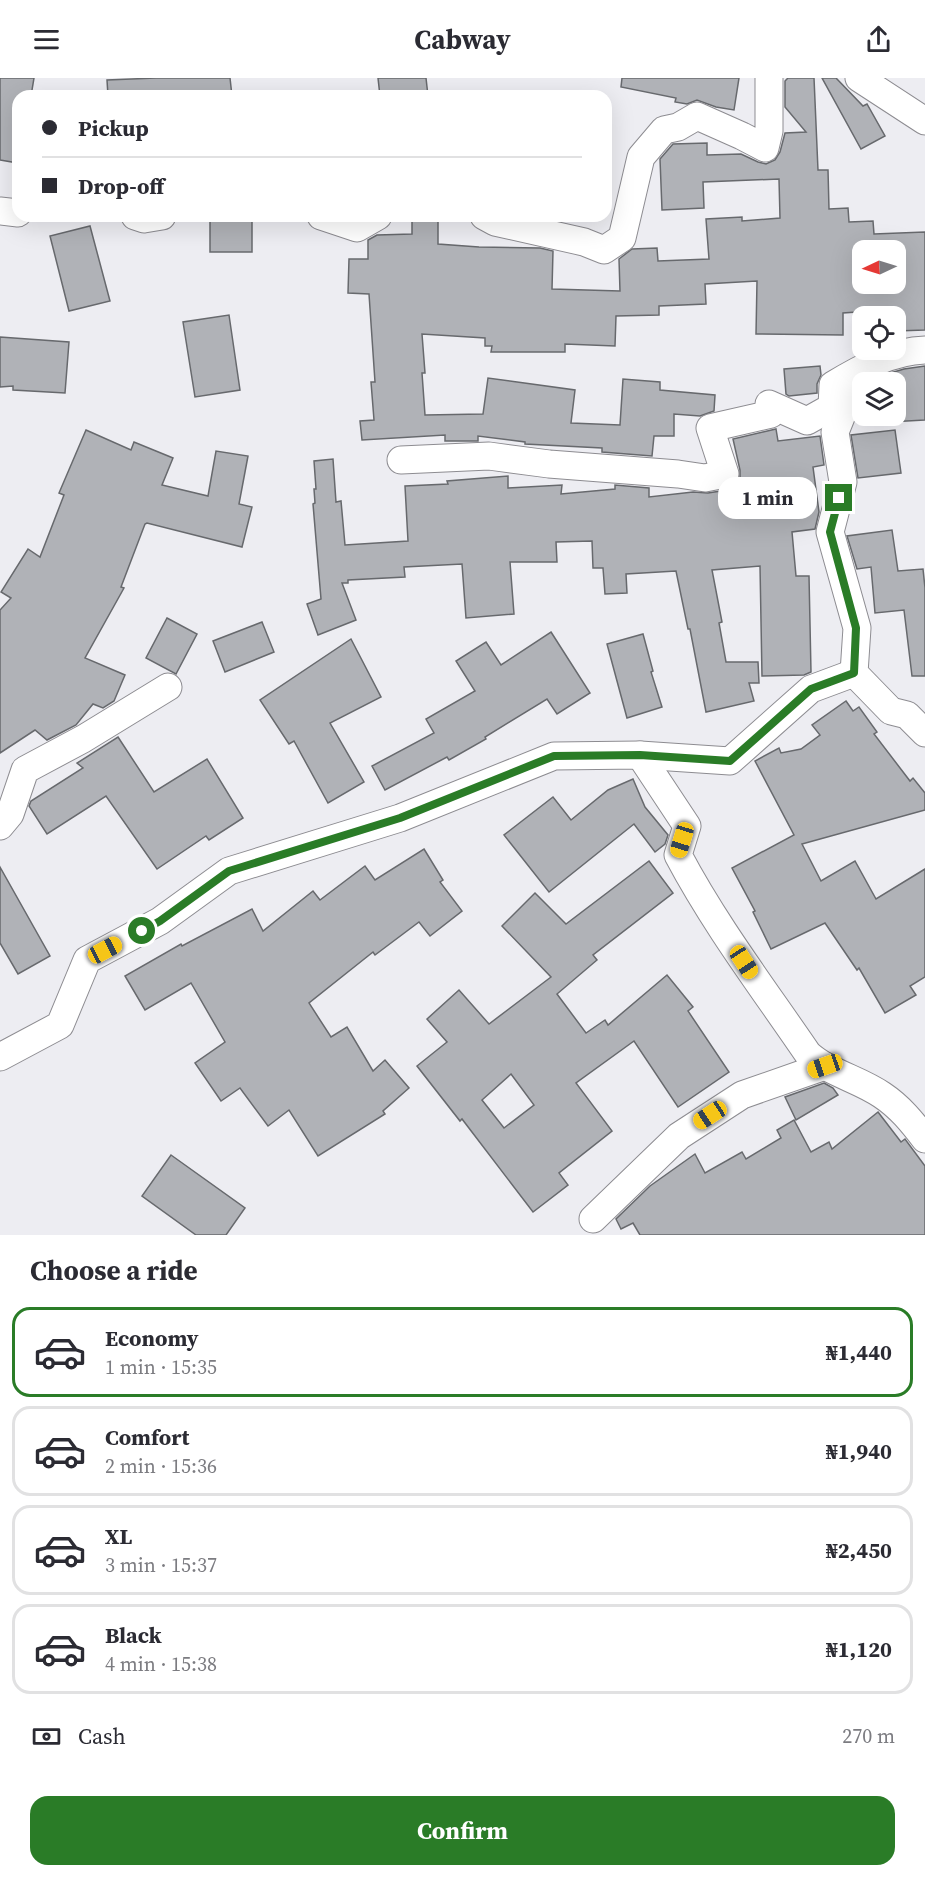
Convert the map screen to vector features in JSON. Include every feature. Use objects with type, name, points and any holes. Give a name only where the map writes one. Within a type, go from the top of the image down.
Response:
[{"type":"street","points":[[495,222],[584,242],[604,250],[622,237],[641,157],[664,130],[678,127],[697,116],[765,148],[770,131],[769,78]]},
{"type":"street","points":[[859,78],[925,121]]},
{"type":"street","points":[[339,222],[357,228],[368,222]]},
{"type":"street","points":[[401,460],[489,456],[549,464],[705,478],[725,474],[710,428],[771,414],[769,404],[807,421],[832,407],[833,385],[862,368],[911,350],[925,350]]},
{"type":"street","points":[[862,368],[834,432],[843,482],[830,532],[856,628],[854,673],[891,711],[907,715],[925,733]]},
{"type":"street","points":[[0,1057],[60,1025],[87,960],[160,921],[229,871],[400,818],[554,756],[640,755],[730,761],[811,689],[854,673]]},
{"type":"street","points":[[0,826],[10,814],[25,770],[83,739],[168,687]]},
{"type":"street","points":[[640,755],[687,826],[678,855],[693,883],[756,981],[808,1054],[825,1066],[881,1094],[900,1108],[925,1139]]},
{"type":"street","points":[[593,1219],[678,1136],[742,1095],[825,1066]]},
{"type":"building","points":[[0,78],[34,78],[32,90],[12,90],[12,162],[0,160]]},
{"type":"building","points":[[230,78],[231,90],[108,90],[107,80]]},
{"type":"building","points":[[378,78],[426,78],[427,90],[379,90]]},
{"type":"building","points":[[622,78],[739,78],[734,110],[716,107],[697,100],[687,104],[675,102],[676,98],[621,87]]},
{"type":"building","points":[[788,78],[814,78],[818,170],[828,170],[829,209],[848,208],[849,222],[873,221],[874,234],[925,232],[925,330],[906,331],[906,306],[852,306],[852,312],[843,313],[843,335],[756,334],[757,281],[705,284],[706,304],[659,306],[659,315],[616,316],[615,346],[565,344],[565,352],[491,352],[492,346],[485,346],[485,338],[422,334],[425,415],[483,414],[488,378],[575,390],[571,423],[620,425],[623,379],[660,382],[660,390],[715,395],[714,411],[700,416],[674,414],[674,436],[654,436],[652,456],[602,452],[602,448],[525,444],[525,442],[478,436],[478,441],[445,441],[445,435],[362,440],[360,421],[374,420],[371,382],[375,382],[369,294],[348,293],[349,259],[368,259],[368,240],[377,235],[412,234],[412,222],[438,222],[438,244],[540,248],[553,251],[552,289],[620,291],[619,259],[632,249],[657,248],[658,261],[709,259],[706,219],[742,217],[742,221],[780,218],[779,179],[703,182],[704,208],[662,210],[660,159],[673,144],[707,143],[707,155],[741,154],[766,164],[775,160],[780,152],[785,133],[806,132],[785,107],[785,81]]},
{"type":"building","points":[[822,78],[836,78],[863,106],[867,104],[885,136],[861,149]]},
{"type":"building","points":[[210,222],[252,222],[252,252],[210,252]]},
{"type":"building","points":[[90,226],[110,301],[69,311],[50,236]]},
{"type":"building","points":[[229,315],[240,390],[195,397],[183,322]]},
{"type":"building","points":[[0,337],[69,342],[65,393],[13,390],[13,386],[0,387]]},
{"type":"building","points":[[820,366],[821,375],[817,384],[817,393],[789,396],[786,394],[784,369]]},
{"type":"building","points":[[925,366],[925,420],[906,421],[906,372],[894,372]]},
{"type":"building","points":[[776,429],[778,441],[820,436],[824,465],[813,467],[819,512],[815,529],[792,532],[796,576],[809,576],[811,672],[804,675],[762,676],[760,566],[712,570],[722,622],[719,623],[726,662],[758,662],[759,683],[749,683],[754,701],[706,712],[676,571],[626,574],[627,593],[605,594],[603,568],[593,568],[592,541],[556,542],[557,562],[510,562],[514,614],[466,618],[462,564],[404,567],[405,577],[348,580],[348,583],[342,583],[356,620],[318,635],[307,604],[321,599],[313,504],[315,503],[314,489],[316,489],[314,461],[333,459],[336,502],[341,501],[345,545],[408,541],[405,486],[448,484],[447,481],[508,476],[508,488],[562,485],[561,494],[615,489],[615,485],[649,488],[649,497],[693,492],[708,493],[740,488],[740,470],[733,439]]},
{"type":"building","points":[[86,430],[131,450],[134,442],[173,458],[162,485],[208,496],[216,451],[248,456],[239,504],[252,507],[242,547],[145,524],[121,587],[124,588],[85,658],[125,675],[114,701],[103,708],[93,704],[76,725],[47,740],[35,730],[0,753],[0,610],[11,598],[1,592],[28,549],[40,557],[64,495],[59,493]]},
{"type":"building","points":[[895,430],[901,473],[858,478],[851,435]]},
{"type":"building","points":[[892,530],[898,571],[923,569],[925,676],[912,676],[904,610],[875,613],[871,567],[857,569],[847,536]]},
{"type":"building","points":[[167,618],[197,634],[176,674],[146,658]]},
{"type":"building","points":[[262,622],[274,652],[225,672],[213,641]]},
{"type":"building","points":[[551,632],[590,693],[557,714],[547,699],[449,760],[447,757],[385,790],[372,766],[434,733],[426,719],[475,691],[456,661],[486,642],[501,665]]},
{"type":"building","points":[[643,634],[653,671],[651,672],[662,707],[627,718],[607,644]]},
{"type":"building","points":[[351,639],[381,697],[330,723],[364,782],[328,803],[294,741],[289,744],[260,700]]},
{"type":"building","points":[[846,701],[853,711],[859,707],[877,732],[874,734],[910,781],[913,778],[925,793],[925,810],[802,844],[821,881],[855,861],[876,899],[925,869],[925,977],[910,986],[916,995],[885,1013],[859,968],[857,970],[825,923],[771,949],[753,912],[755,911],[732,868],[794,835],[755,761],[779,748],[781,753],[801,749],[820,735],[812,725]]},
{"type":"building","points":[[118,737],[154,792],[207,759],[243,818],[209,840],[206,836],[157,869],[106,796],[47,834],[29,806],[31,801],[83,768],[77,763]]},
{"type":"building","points":[[633,779],[645,807],[668,835],[665,844],[655,852],[634,824],[549,892],[504,835],[553,797],[571,820],[608,790]]},
{"type":"building","points":[[424,849],[443,880],[440,882],[462,911],[430,936],[419,922],[375,955],[373,952],[309,1003],[331,1037],[347,1027],[373,1071],[385,1060],[409,1088],[383,1111],[385,1114],[318,1156],[289,1110],[268,1126],[240,1088],[221,1101],[195,1063],[225,1042],[191,983],[145,1010],[125,976],[181,944],[182,946],[252,909],[263,931],[313,891],[320,900],[365,866],[375,880]]},
{"type":"building","points":[[649,861],[673,893],[593,955],[597,960],[557,994],[586,1033],[605,1020],[608,1025],[667,975],[693,1007],[688,1011],[729,1072],[678,1107],[634,1041],[576,1083],[612,1131],[559,1173],[568,1185],[533,1212],[462,1119],[460,1121],[417,1066],[447,1042],[427,1019],[459,990],[489,1024],[551,977],[502,926],[535,893],[566,924]],"holes":[[[511,1074],[534,1105],[504,1128],[482,1100]]]},
{"type":"building","points":[[0,867],[50,956],[18,974],[0,943]]},
{"type":"building","points":[[824,1083],[833,1088],[838,1095],[796,1120],[785,1097]]},
{"type":"building","points":[[878,1112],[901,1142],[905,1139],[925,1166],[925,1235],[640,1235],[633,1223],[621,1229],[616,1219],[650,1186],[695,1154],[705,1173],[742,1152],[746,1159],[781,1138],[777,1130],[794,1120],[811,1152],[829,1142],[832,1149]]},
{"type":"building","points":[[171,1155],[245,1208],[226,1235],[196,1235],[142,1196]]},
{"type":"route","points":[[142,931],[160,921],[229,871],[400,818],[554,756],[640,755],[730,761],[811,689],[854,673],[856,628],[846,584],[830,532],[839,498]]}]
